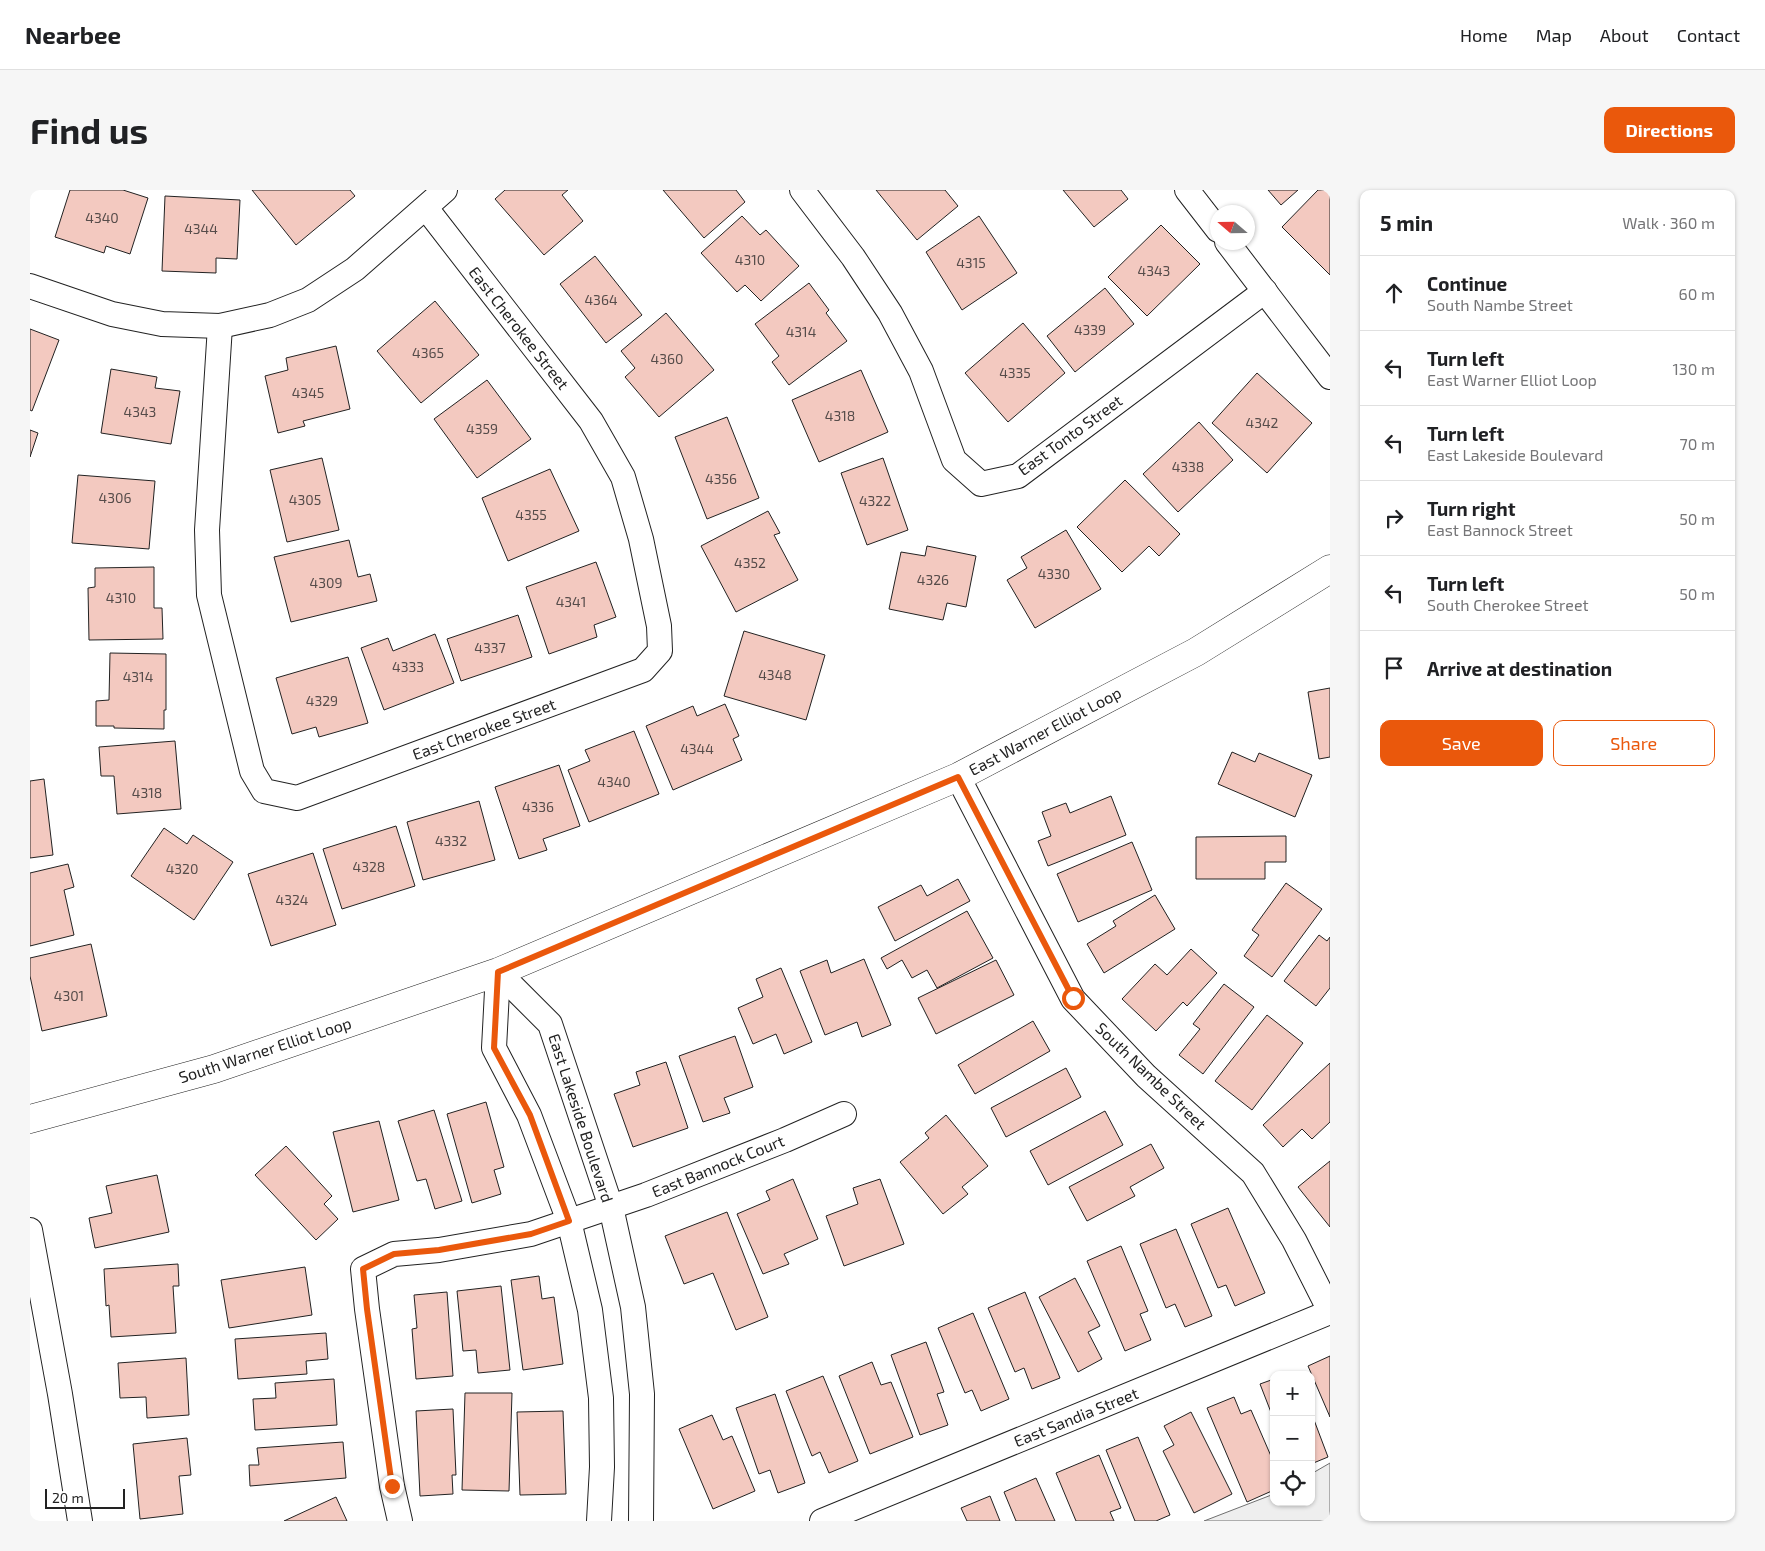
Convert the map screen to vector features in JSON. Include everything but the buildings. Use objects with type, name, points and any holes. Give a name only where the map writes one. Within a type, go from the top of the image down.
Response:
[{"type":"main road","name":"East Warner Elliot Loop","points":[[498,972],[958,777],[1196,652],[1330,569]]},
{"type":"main road","name":"South Warner Elliot Loop","points":[[30,1119],[214,1068],[498,972]]},
{"type":"street","points":[[30,286],[121,316],[162,324],[220,326],[270,315],[308,300],[355,270],[445,190]]},
{"type":"street","name":"East Tonto Street","points":[[802,190],[853,256],[890,313],[921,371],[954,460],[980,484],[1018,476],[1265,291]]},
{"type":"street","points":[[1187,190],[1210,220]]},
{"type":"street","name":"East Cherokee Street","points":[[220,326],[207,530],[209,595],[252,771],[264,791],[297,798],[643,670],[660,651],[659,626],[641,539],[623,477],[591,421],[426,208]]},
{"type":"street","points":[[1233,250],[1330,377]]},
{"type":"street","name":"South Nambe Street","points":[[958,777],[1073,998],[1146,1076],[1253,1173],[1294,1240],[1330,1312]]},
{"type":"street","name":"East Lakeside Boulevard","points":[[498,972],[494,1048],[530,1115],[590,1214],[633,1307],[642,1394],[641,1521]]},
{"type":"street","name":"East Lakeside Boulevard","points":[[498,972],[550,1024],[590,1214],[590,1310],[601,1398],[602,1467],[598,1521]]},
{"type":"street","name":"East Bannock Court","points":[[400,1521],[392,1486],[363,1269],[394,1254],[439,1250],[531,1234],[674,1184],[844,1114]]},
{"type":"street","points":[[30,1230],[60,1394],[80,1521]]},
{"type":"street","name":"East Sandia Street","points":[[822,1521],[1330,1312]]},
{"type":"shaded area","points":[[1330,1463],[1330,1521],[1204,1521],[1270,1496],[1270,1506],[1315,1506],[1315,1472]]},
{"type":"route","points":[[392,1486],[363,1269],[394,1254],[439,1250],[531,1234],[569,1221],[530,1115],[494,1048],[498,972],[958,777],[1073,998]]}]
